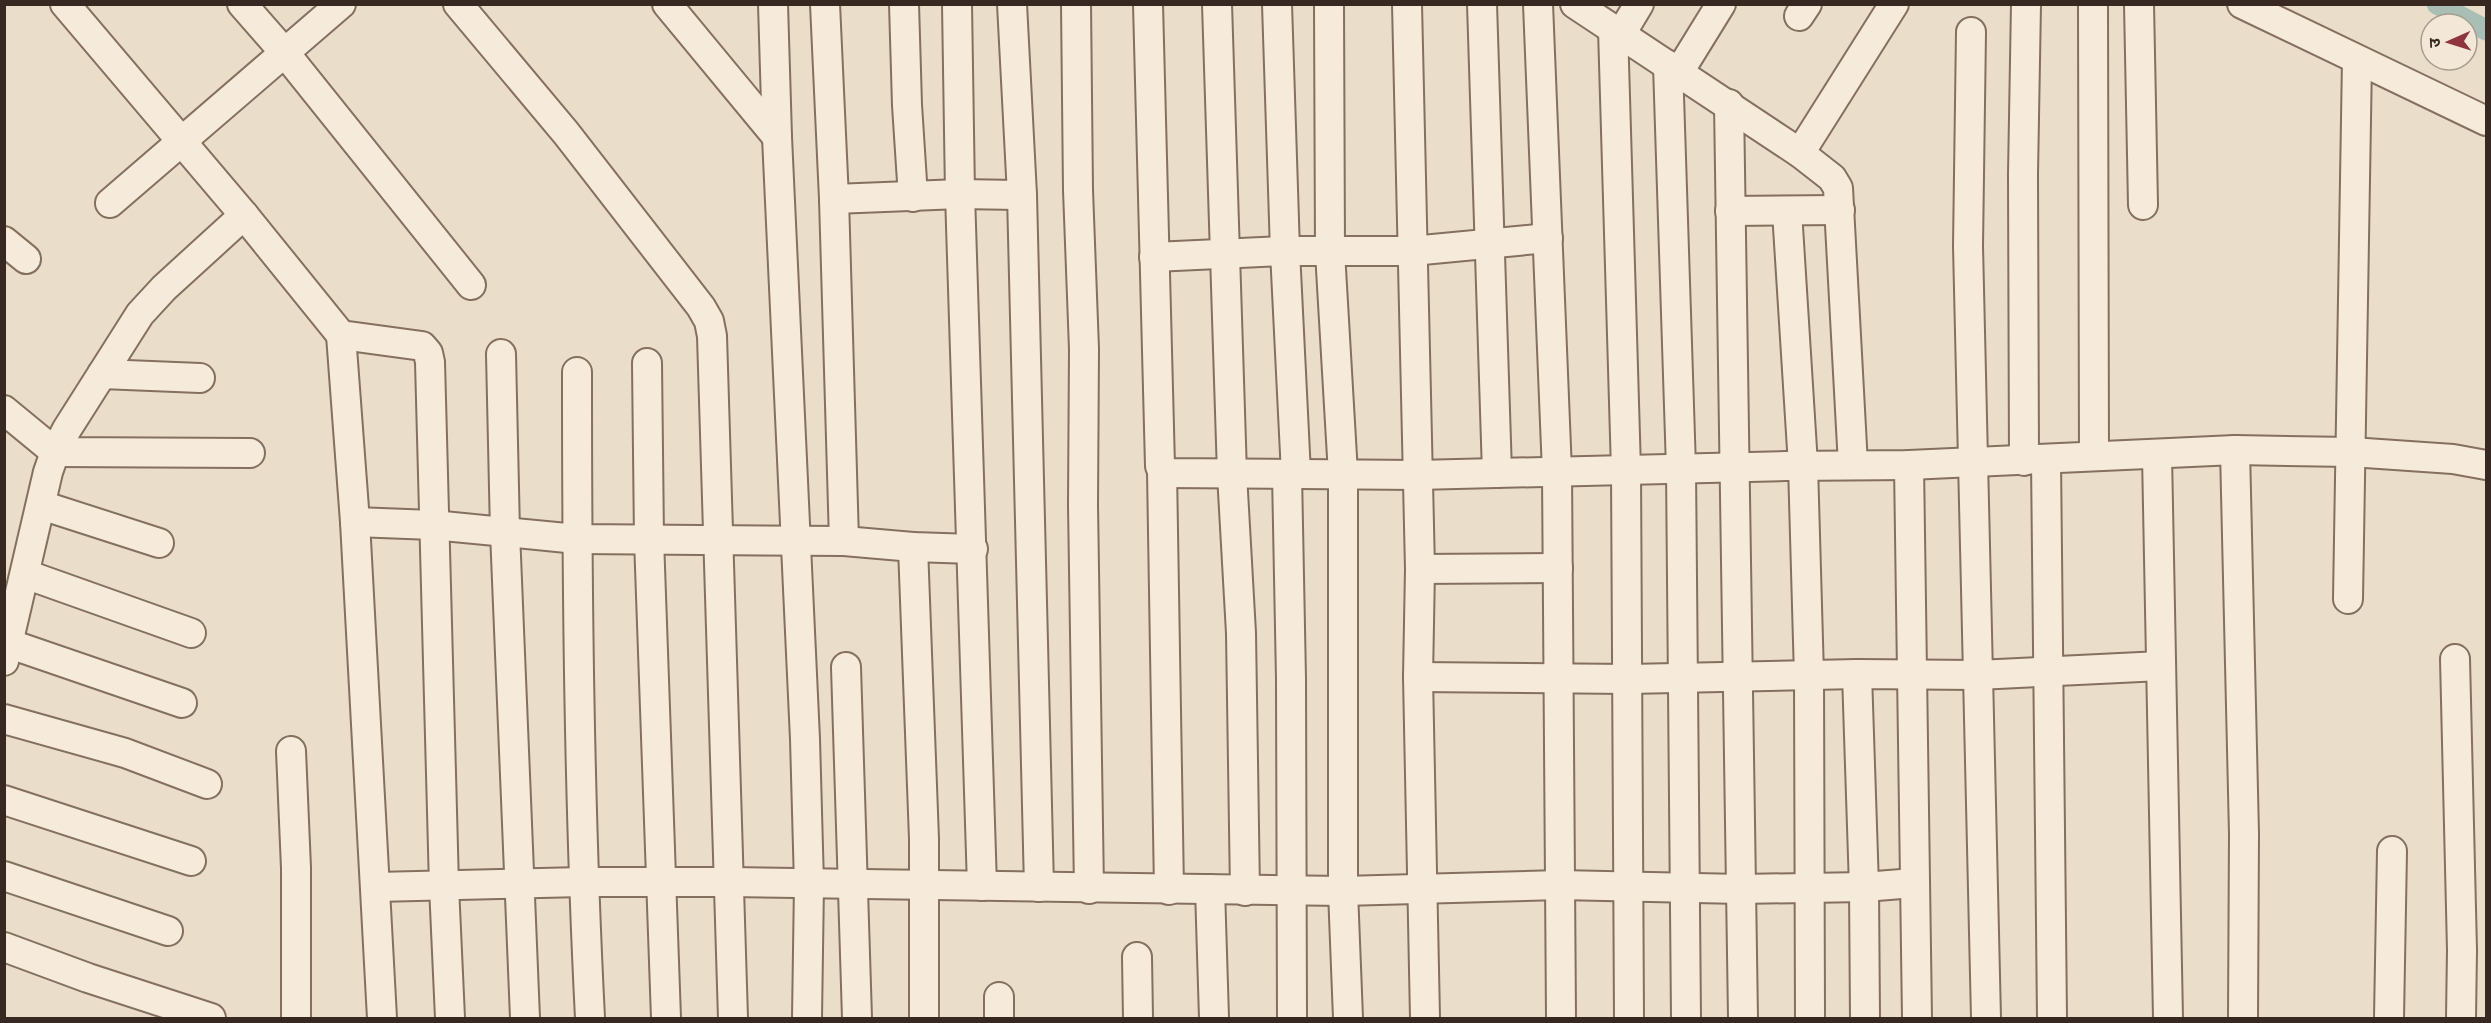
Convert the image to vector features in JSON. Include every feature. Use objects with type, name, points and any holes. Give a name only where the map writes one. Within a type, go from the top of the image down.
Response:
[{"type":"street","points":[[65,4],[244,215],[341,335],[355,522],[382,1018]]},
{"type":"street","points":[[242,4],[285,53],[471,285]]},
{"type":"street","points":[[110,203],[341,4]]},
{"type":"street","points":[[458,4],[566,133],[701,307],[709,321],[712,336],[716,541],[730,882],[733,1018]]},
{"type":"street","points":[[667,4],[777,136]]},
{"type":"street","points":[[773,4],[795,540],[806,739],[807,1018]]},
{"type":"street","points":[[825,4],[834,199],[844,541]]},
{"type":"street","points":[[904,4],[913,197]]},
{"type":"street","points":[[957,4],[960,194],[982,886]]},
{"type":"street","points":[[1012,4],[1022,195],[1039,887]]},
{"type":"street","points":[[1076,4],[1078,190],[1084,349],[1083,506],[1089,889]]},
{"type":"street","points":[[1148,4],[1162,471],[1169,890]]},
{"type":"street","points":[[1217,4],[1232,474],[1241,633],[1245,891]]},
{"type":"street","points":[[1277,4],[1292,474],[1292,1018]]},
{"type":"street","points":[[1329,4],[1330,252],[1343,474],[1343,891],[1348,1018]]},
{"type":"street","points":[[1407,4],[1420,569],[1418,677],[1425,1018]]},
{"type":"street","points":[[1482,4],[1497,473]]},
{"type":"street","points":[[1538,4],[1557,472],[1561,1018]]},
{"type":"street","points":[[1575,4],[1729,104],[1832,178],[1838,188],[1840,210],[1853,465]]},
{"type":"street","points":[[1629,1018],[1629,679],[1617,32],[1639,4]]},
{"type":"street","points":[[1686,1018],[1681,468],[1673,68],[1721,4]]},
{"type":"street","points":[[1800,153],[1894,4]]},
{"type":"street","points":[[2026,4],[2023,174],[2035,460],[2050,673],[2052,1018]]},
{"type":"street","points":[[2093,4],[2094,456]]},
{"type":"street","points":[[2139,4],[2143,205]]},
{"type":"street","points":[[2242,4],[2487,121]]},
{"type":"street","points":[[1971,32],[1968,246],[1971,464],[1986,1018]]},
{"type":"street","points":[[2348,599],[2357,60]]},
{"type":"street","points":[[1729,104],[1743,1018]]},
{"type":"street","points":[[834,199],[960,194],[1022,195]]},
{"type":"street","points":[[1730,211],[1840,210]]},
{"type":"street","points":[[1787,211],[1803,465],[1809,676],[1810,1018]]},
{"type":"street","points":[[182,704],[7,652],[55,452],[67,429],[140,314],[164,288],[244,215]]},
{"type":"street","points":[[1154,257],[1285,251],[1412,251],[1548,238]]},
{"type":"street","points":[[4,241],[26,259]]},
{"type":"street","points":[[341,335],[422,346],[428,353],[430,362],[444,886],[450,1018]]},
{"type":"street","points":[[501,354],[505,532],[525,1018]]},
{"type":"street","points":[[647,363],[649,539],[666,1018]]},
{"type":"street","points":[[577,372],[583,882],[590,1018]]},
{"type":"street","points":[[102,374],[200,378]]},
{"type":"street","points":[[4,410],[55,452],[250,453]]},
{"type":"street","points":[[1162,471],[1166,473],[1417,475],[1803,465],[1971,464],[2235,450],[2484,458]]},
{"type":"street","points":[[2235,450],[2244,834],[2243,1018]]},
{"type":"street","points":[[2157,455],[2168,1018]]},
{"type":"street","points":[[1909,465],[1917,1018]]},
{"type":"street","points":[[41,505],[159,543]]},
{"type":"street","points":[[355,522],[433,525],[578,539],[844,541],[973,549]]},
{"type":"street","points":[[913,547],[925,886],[924,1018]]},
{"type":"street","points":[[1420,569],[1558,568]]},
{"type":"street","points":[[25,574],[191,633]]},
{"type":"street","points":[[2455,659],[2462,950],[2461,1018]]},
{"type":"street","points":[[1418,677],[1558,676],[1629,679],[1857,674],[1977,675],[2161,666]]},
{"type":"street","points":[[846,667],[855,883],[857,1018]]},
{"type":"street","points":[[1857,674],[1864,887],[1865,1018]]},
{"type":"street","points":[[4,719],[125,753],[207,784]]},
{"type":"street","points":[[291,751],[296,868],[296,1018]]},
{"type":"street","points":[[4,800],[191,861]]},
{"type":"street","points":[[2389,1018],[2392,851]]},
{"type":"street","points":[[4,876],[168,931]]},
{"type":"street","points":[[376,887],[583,882],[730,882],[1343,891],[1560,885],[1742,889],[1864,887],[1914,883]]},
{"type":"street","points":[[1210,889],[1214,1018]]},
{"type":"street","points":[[4,946],[88,978],[211,1018]]},
{"type":"street","points":[[1137,957],[1138,1018]]},
{"type":"waterway","points":[[2437,4],[2486,30]]}]
